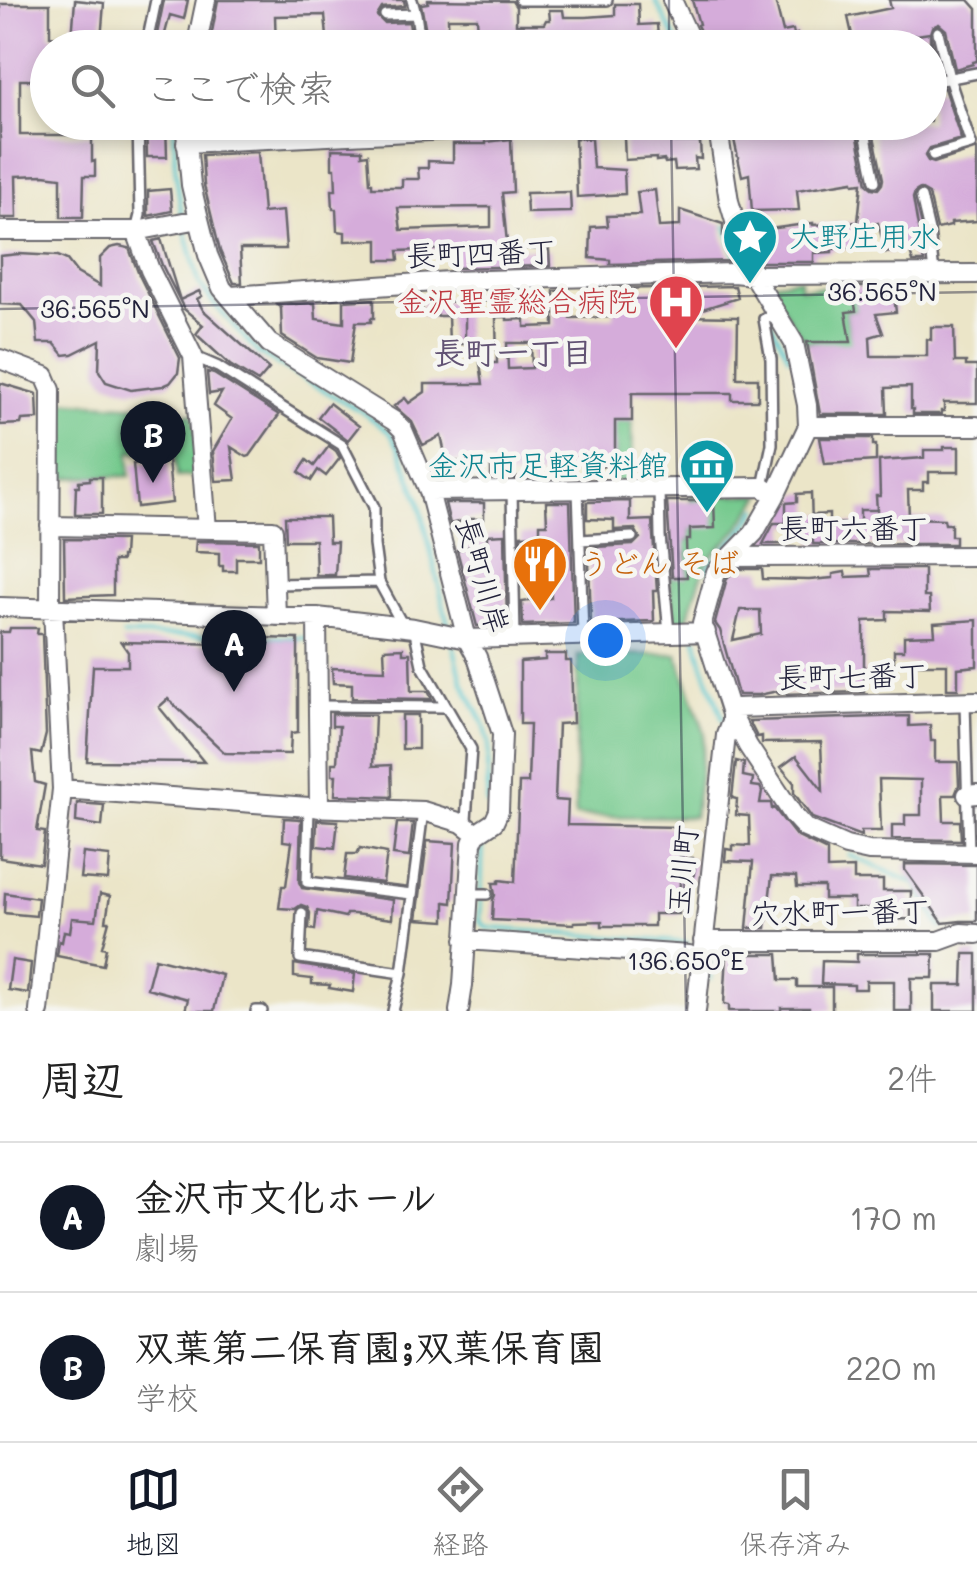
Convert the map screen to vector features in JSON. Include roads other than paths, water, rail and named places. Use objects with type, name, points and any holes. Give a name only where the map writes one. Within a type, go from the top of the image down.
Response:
[{"type":"street","points":[[200,30],[206,0]]},
{"type":"street","points":[[672,0],[686,30]]},
{"type":"street","name":"長町川岸","points":[[186,140],[188,221],[222,288],[270,343],[394,421],[403,430],[429,491],[467,639],[477,657],[502,734],[499,811],[494,822],[476,834],[472,842],[476,894],[466,940],[459,1011]]},
{"type":"street","points":[[186,143],[247,140]]},
{"type":"street","points":[[0,607],[317,617],[467,639],[687,632],[702,623],[716,572],[754,533],[769,491],[808,426],[794,342],[770,316],[752,275],[730,201],[719,140]]},
{"type":"street","points":[[0,231],[136,231],[188,221]]},
{"type":"street","points":[[136,231],[150,270],[193,356],[207,528]]},
{"type":"street","points":[[752,275],[977,274]]},
{"type":"street","name":"長町四番丁","points":[[231,296],[449,281],[752,275]]},
{"type":"street","points":[[0,359],[45,376],[51,390],[52,608],[62,789],[39,1011]]},
{"type":"street","points":[[808,426],[977,426]]},
{"type":"street","points":[[429,491],[769,491]]},
{"type":"street","points":[[50,526],[274,530],[276,616]]},
{"type":"street","name":"長町六番丁","points":[[730,557],[977,556]]},
{"type":"street","points":[[314,808],[317,617]]},
{"type":"street","points":[[687,632],[729,724],[805,828],[846,846],[869,850],[973,852]]},
{"type":"street","name":"長町七番丁","points":[[729,724],[736,708],[971,702]]},
{"type":"street","name":"玉川町","points":[[696,1011],[729,724]]},
{"type":"street","points":[[62,789],[314,808],[423,811],[462,823],[476,834]]},
{"type":"street","name":"穴水町一番丁","points":[[703,941],[939,941],[961,933],[977,934]]},
{"type":"street","points":[[466,940],[688,956],[701,962]]},
{"type":"lane","points":[[149,30],[153,0]]},
{"type":"lane","points":[[412,0],[418,30]]},
{"type":"lane","points":[[520,0],[608,0]]},
{"type":"lane","points":[[385,15],[416,14]]},
{"type":"lane","points":[[933,155],[970,144],[947,70]]},
{"type":"lane","points":[[949,78],[977,73]]},
{"type":"lane","points":[[136,231],[140,215],[138,140]]},
{"type":"lane","points":[[867,140],[875,181]]},
{"type":"lane","points":[[921,197],[934,274]]},
{"type":"lane","points":[[769,491],[770,316]]},
{"type":"lane","points":[[193,356],[342,446],[374,507],[379,582],[409,628],[422,665],[471,749],[466,820],[476,834]]},
{"type":"lane","points":[[659,489],[660,536],[687,632]]},
{"type":"lane","points":[[578,490],[583,635]]},
{"type":"lane","points":[[512,491],[515,636]]},
{"type":"lane","points":[[580,540],[632,537]]},
{"type":"lane","points":[[276,584],[379,582]]},
{"type":"lane","points":[[971,702],[973,852]]},
{"type":"lane","points":[[318,706],[446,707]]},
{"type":"lane","points":[[314,808],[307,882],[412,894]]},
{"type":"lane","points":[[393,1011],[402,972],[423,811]]},
{"type":"lane","points":[[302,913],[300,958],[402,972]]},
{"type":"waterway","points":[[655,0],[671,30]]},
{"type":"waterway","points":[[174,140],[182,217]]},
{"type":"waterway","points":[[184,226],[199,283],[258,353],[364,413],[390,433],[419,500],[449,629]]},
{"type":"waterway","points":[[727,226],[736,255]]},
{"type":"waterway","points":[[768,317],[789,357]]},
{"type":"waterway","points":[[708,571],[758,509]]},
{"type":"waterway","points":[[123,635],[307,638]]},
{"type":"waterway","points":[[696,638],[723,719]]},
{"type":"waterway","points":[[453,644],[462,681],[484,724],[489,743],[487,805]]},
{"type":"waterway","points":[[483,835],[480,921],[487,928],[688,943]]},
{"type":"waterway","points":[[849,855],[916,884],[941,928]]},
{"type":"waterway","points":[[711,956],[711,979]]},
{"type":"place","name":"大野庄用水","points":[[750,286]]},
{"type":"place","name":"金沢聖霊総合病院","points":[[676,351]]},
{"type":"place","name":"双葉第二保育園;双葉保育園","points":[[153,483]]},
{"type":"place","name":"金沢市足軽資料館","points":[[707,515]]},
{"type":"place","name":"うどん そば","points":[[540,613]]},
{"type":"place","name":"金沢市文化ホール","points":[[234,692]]},
{"type":"district","name":"長町一丁目","points":[[513,353]]}]
